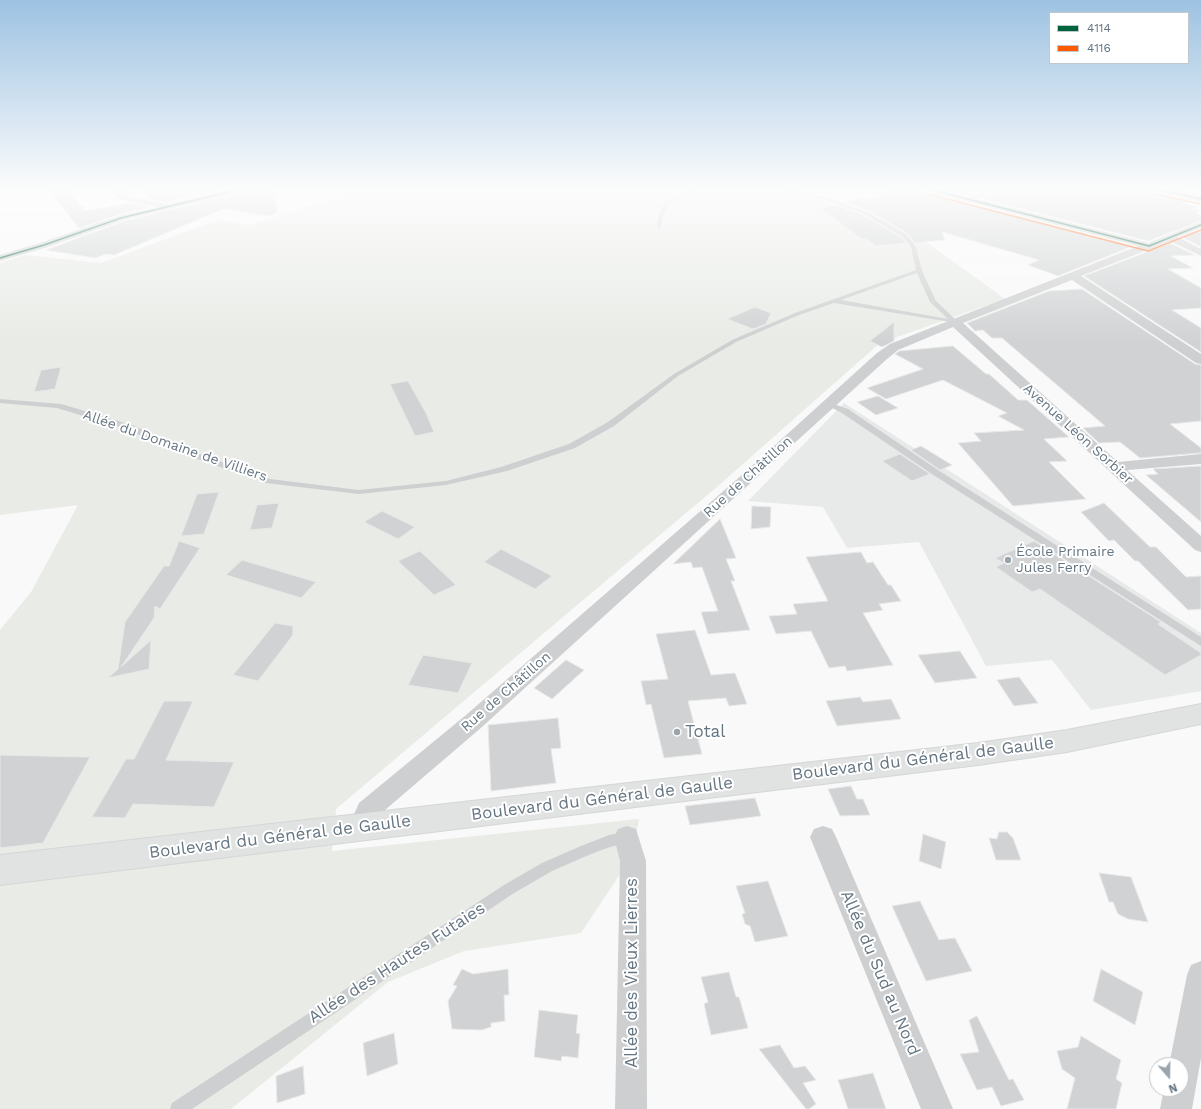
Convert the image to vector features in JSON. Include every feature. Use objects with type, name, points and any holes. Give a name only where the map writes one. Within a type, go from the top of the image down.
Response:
[{"type":"main road","name":"Boulevard du Général de Gaulle","points":[[0,870],[1034,746],[1201,714]]},
{"type":"street","points":[[0,258],[56,241]]},
{"type":"street","points":[[1129,241],[1149,246]]},
{"type":"street","name":"Rue de Châtillon","points":[[360,828],[368,810],[474,721],[828,404],[894,347],[1161,241]]},
{"type":"street","points":[[1177,241],[1201,253]]},
{"type":"street","points":[[1073,276],[1201,360]]},
{"type":"street","name":"Avenue Léon Sorbier","points":[[955,322],[1201,546]]},
{"type":"street","points":[[1113,467],[1201,459]]},
{"type":"street","name":"Allée des Vieux Lierres","points":[[627,837],[633,861],[631,1109]]},
{"type":"street","name":"Allée du Sud au Nord","points":[[823,837],[937,1109]]},
{"type":"street","points":[[1186,1057],[1201,975]]},
{"type":"street","points":[[1176,1109],[1178,1097]]},
{"type":"lane","points":[[908,241],[913,247],[919,271],[933,302],[955,322]]},
{"type":"lane","name":"Allée du Domaine de Villiers","points":[[0,401],[58,406],[122,425],[183,451],[269,480],[359,492],[446,483],[504,469],[572,446],[611,424],[676,375],[734,341],[797,314],[919,271]]},
{"type":"lane","name":"Allée du Domaine de Villiers","points":[[833,301],[955,322]]},
{"type":"lane","points":[[828,404],[845,411],[938,474],[1201,642]]},
{"type":"lane","name":"Allée des Hautes Futaies","points":[[178,1109],[509,889],[547,867],[586,850],[627,837]]},
{"type":"shaded area","points":[[161,241],[925,241],[1005,299],[880,343],[718,486],[336,809],[332,851],[639,819],[632,856],[581,933],[464,951],[388,982],[231,1109],[0,1109],[0,630],[31,592],[78,505],[0,515],[0,263],[25,255],[101,263]]},
{"type":"shaded area","name":"École Primaire Jules Ferry","points":[[844,403],[1201,633],[1201,691],[1091,710],[1052,660],[986,666],[919,542],[847,548],[823,507],[748,501]]},
{"type":"building","points":[[71,241],[148,241],[114,255],[106,254],[95,258],[46,250]]},
{"type":"building","points":[[869,241],[904,241],[906,243],[876,246]]},
{"type":"building","points":[[913,241],[937,241],[915,243]]},
{"type":"building","points":[[972,241],[1113,241],[1133,246],[1058,276],[1028,265],[1039,260]]},
{"type":"building","points":[[1189,241],[1201,241],[1201,247]]},
{"type":"building","points":[[1170,243],[1195,255],[1171,256],[1193,268],[1168,269],[1201,288],[1201,308],[1172,310],[1201,328],[1201,352],[1084,276]]},
{"type":"building","points":[[1082,289],[1195,364],[1201,365],[1201,421],[1170,424],[1201,448],[1201,453],[1140,458],[1120,442],[1099,443],[1083,428],[1105,426],[1002,338],[992,338],[983,330],[975,331],[967,323],[1049,291]]},
{"type":"building","points":[[755,307],[771,313],[766,324],[753,329],[727,319]]},
{"type":"building","points":[[894,322],[894,341],[882,347],[870,341]]},
{"type":"building","points":[[953,346],[986,374],[989,374],[1018,400],[1027,400],[1069,437],[1044,439],[1067,461],[1049,462],[1086,499],[1013,506],[958,443],[981,441],[974,433],[1024,430],[998,416],[1007,413],[943,380],[886,399],[867,388],[923,369],[895,354],[899,351]]},
{"type":"building","points":[[61,367],[55,389],[34,392],[41,370]]},
{"type":"building","points":[[408,381],[426,413],[434,432],[415,436],[390,384]]},
{"type":"building","points":[[878,396],[898,408],[876,415],[857,402]]},
{"type":"building","points":[[921,446],[952,465],[940,470],[911,450]]},
{"type":"building","points":[[900,454],[930,474],[912,481],[882,461]]},
{"type":"building","points":[[1201,466],[1201,522],[1146,475],[1158,474],[1153,469]]},
{"type":"building","points":[[219,492],[204,534],[181,536],[197,494]]},
{"type":"building","points":[[279,503],[272,528],[250,530],[257,505]]},
{"type":"building","points":[[1104,503],[1150,547],[1156,547],[1186,577],[1201,576],[1201,609],[1188,610],[1138,561],[1135,561],[1114,540],[1109,541],[1081,512]]},
{"type":"building","points":[[752,506],[771,507],[770,527],[751,529]]},
{"type":"building","points":[[382,511],[415,527],[398,539],[364,522]]},
{"type":"building","points":[[720,519],[736,558],[726,559],[735,581],[731,581],[750,630],[708,634],[701,612],[718,611],[702,567],[693,568],[691,562],[673,564]]},
{"type":"building","points":[[179,541],[200,548],[160,609],[155,606],[154,618],[121,667],[151,640],[149,669],[108,678],[118,669],[125,622],[164,566],[169,566]]},
{"type":"building","points":[[1034,541],[1161,622],[1158,624],[1201,653],[1201,655],[1165,675],[1040,589],[1032,592],[996,567],[1004,563],[995,558]]},
{"type":"building","points":[[501,549],[552,576],[535,589],[484,562]]},
{"type":"building","points":[[420,551],[456,585],[434,595],[398,561]]},
{"type":"building","points":[[861,552],[867,563],[873,562],[888,585],[891,585],[901,601],[879,604],[883,610],[863,613],[893,665],[847,671],[845,666],[829,668],[811,631],[776,634],[769,616],[797,614],[793,604],[828,601],[806,557]]},
{"type":"building","points":[[242,560],[316,582],[301,598],[226,575]]},
{"type":"building","points":[[275,623],[293,626],[293,635],[258,681],[233,675]]},
{"type":"building","points":[[695,630],[711,675],[735,673],[747,704],[729,706],[726,698],[688,701],[702,754],[664,758],[651,704],[646,705],[641,681],[668,679],[656,634]]},
{"type":"building","points":[[960,651],[977,678],[935,683],[918,655]]},
{"type":"building","points":[[423,655],[472,663],[458,693],[408,685]]},
{"type":"building","points":[[566,660],[584,670],[552,699],[534,688]]},
{"type":"building","points":[[1019,677],[1038,703],[1014,706],[997,680]]},
{"type":"building","points":[[860,697],[863,702],[891,699],[901,719],[837,726],[826,701]]},
{"type":"building","points":[[164,701],[193,701],[166,760],[234,762],[214,807],[133,804],[125,818],[92,817],[126,759],[134,759]]},
{"type":"building","points":[[558,718],[561,748],[551,749],[556,783],[491,791],[488,725]]},
{"type":"building","points":[[0,755],[90,757],[43,843],[0,848]]},
{"type":"building","points":[[851,786],[857,799],[863,799],[870,815],[840,816],[828,789]]},
{"type":"building","points":[[755,798],[761,816],[690,825],[685,806]]},
{"type":"building","points":[[999,832],[1007,832],[1013,838],[1021,860],[996,860],[989,838],[997,839]]},
{"type":"building","points":[[923,834],[946,842],[941,869],[919,861]]},
{"type":"building","points":[[1099,873],[1131,877],[1148,922],[1128,919],[1118,914],[1113,902],[1109,902]]},
{"type":"building","points":[[768,881],[788,936],[755,942],[750,926],[745,924],[742,914],[745,913],[736,886]]},
{"type":"building","points":[[920,901],[939,940],[955,938],[972,971],[926,981],[892,906]]},
{"type":"building","points":[[462,969],[473,974],[508,969],[509,995],[504,995],[505,1021],[491,1023],[491,1027],[482,1030],[452,1029],[448,1001],[457,986],[453,985]]},
{"type":"building","points":[[1101,969],[1143,992],[1135,1025],[1093,1001]]},
{"type":"building","points":[[729,972],[736,997],[739,997],[748,1028],[711,1035],[704,1004],[708,1002],[701,977]]},
{"type":"building","points":[[539,1010],[578,1015],[576,1033],[580,1034],[578,1058],[562,1056],[561,1061],[534,1057]]},
{"type":"building","points":[[977,1016],[1009,1080],[1013,1079],[1024,1100],[1001,1106],[992,1087],[977,1090],[960,1054],[979,1052],[969,1020]]},
{"type":"building","points":[[394,1033],[398,1064],[367,1076],[363,1043]]},
{"type":"building","points":[[1081,1036],[1121,1060],[1116,1079],[1122,1083],[1116,1109],[1067,1109],[1075,1078],[1062,1069],[1057,1051],[1078,1047]]},
{"type":"building","points":[[780,1045],[794,1068],[805,1066],[816,1080],[803,1083],[816,1104],[809,1109],[806,1109],[759,1049]]},
{"type":"building","points":[[303,1066],[305,1094],[277,1103],[276,1076]]},
{"type":"building","points":[[873,1073],[886,1109],[848,1109],[838,1080]]},
{"type":"transit line","name":"4114","points":[[0,258],[56,241]]},
{"type":"transit line","name":"4116","points":[[1108,241],[1148,251],[1174,241]]},
{"type":"transit line","name":"4114","points":[[1129,241],[1149,246],[1162,241]]},
{"type":"place","name":"École Primaire Jules Ferry","points":[[1008,560]]},
{"type":"place","name":"Total","points":[[677,732]]}]
